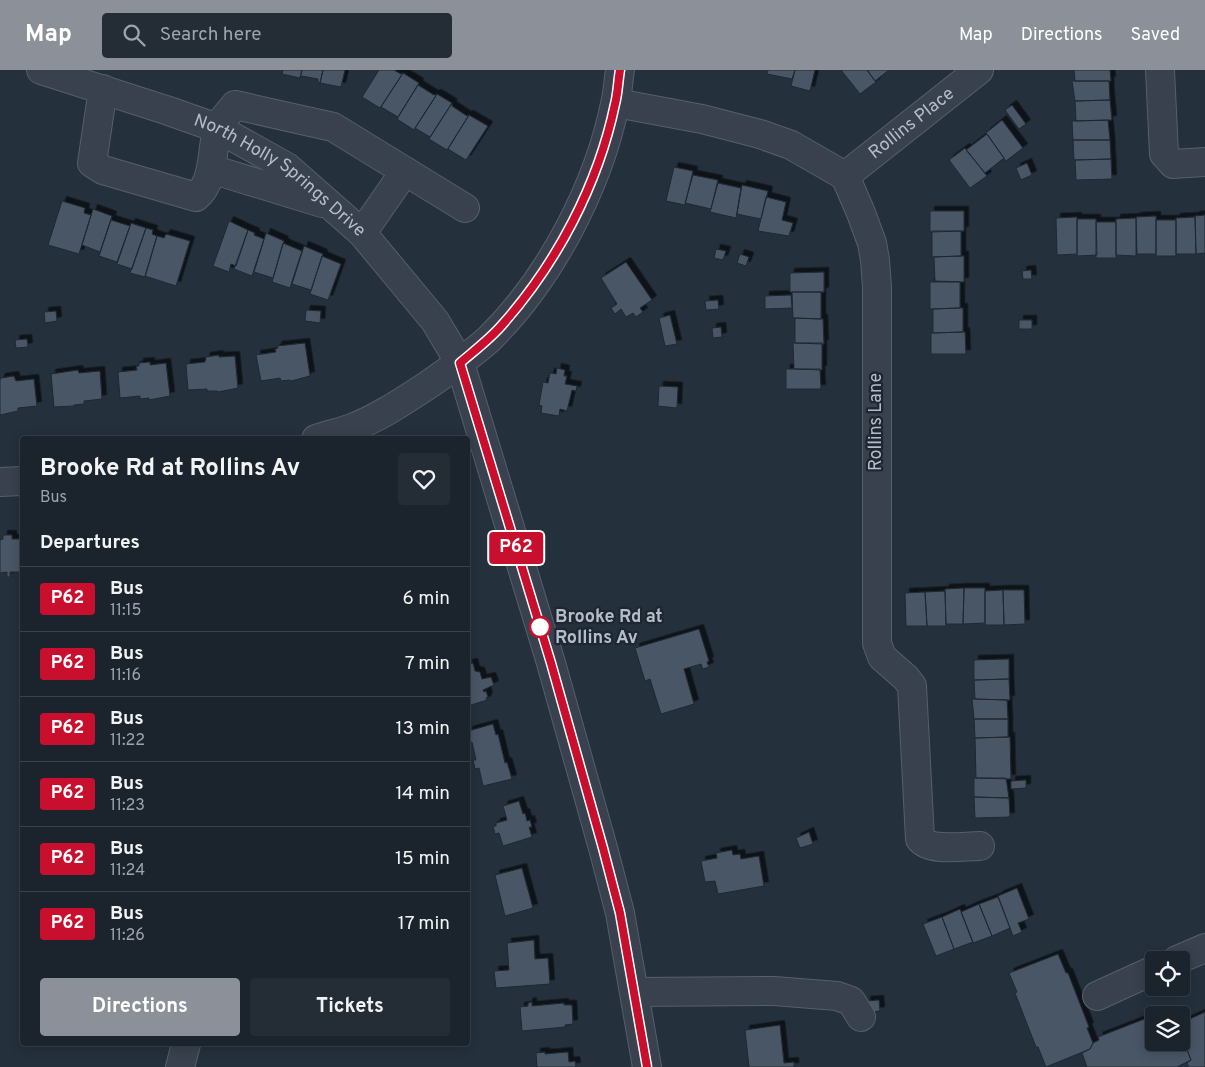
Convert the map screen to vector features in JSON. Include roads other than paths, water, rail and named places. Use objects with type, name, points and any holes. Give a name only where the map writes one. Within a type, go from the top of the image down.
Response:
[{"type":"street","name":"North Holly Springs Drive","points":[[41,70],[217,128],[288,167],[362,233],[435,321],[460,363],[548,653],[620,913],[647,1067]]},
{"type":"street","points":[[332,436],[360,431],[460,363],[501,326],[524,299],[551,260],[571,226],[588,191],[616,103],[620,70]]},
{"type":"street","name":"Rollins Place","points":[[845,176],[979,70]]},
{"type":"street","points":[[1160,70],[1164,154],[1173,164],[1205,162]]},
{"type":"street","points":[[103,90],[92,163],[102,170],[196,197],[204,190],[211,169],[217,128],[235,105],[333,127],[465,208]]},
{"type":"street","points":[[616,103],[702,119],[760,134],[791,145],[845,176]]},
{"type":"street","points":[[211,169],[333,206]]},
{"type":"street","points":[[362,233],[405,171]]},
{"type":"street","name":"Rollins Lane","points":[[845,176],[862,213],[872,243],[877,286],[877,643],[882,658],[906,678],[913,691],[920,839],[925,844],[936,847],[980,846]]},
{"type":"street","points":[[0,482],[20,481]]},
{"type":"street","points":[[1190,954],[1205,948]]},
{"type":"street","points":[[1097,996],[1145,974]]},
{"type":"street","points":[[634,992],[774,991],[837,996],[851,1001],[862,1017]]},
{"type":"street","points":[[180,1067],[185,1046]]},
{"type":"place","name":"Brooke Rd at Rollins Av","points":[[540,627]]}]
